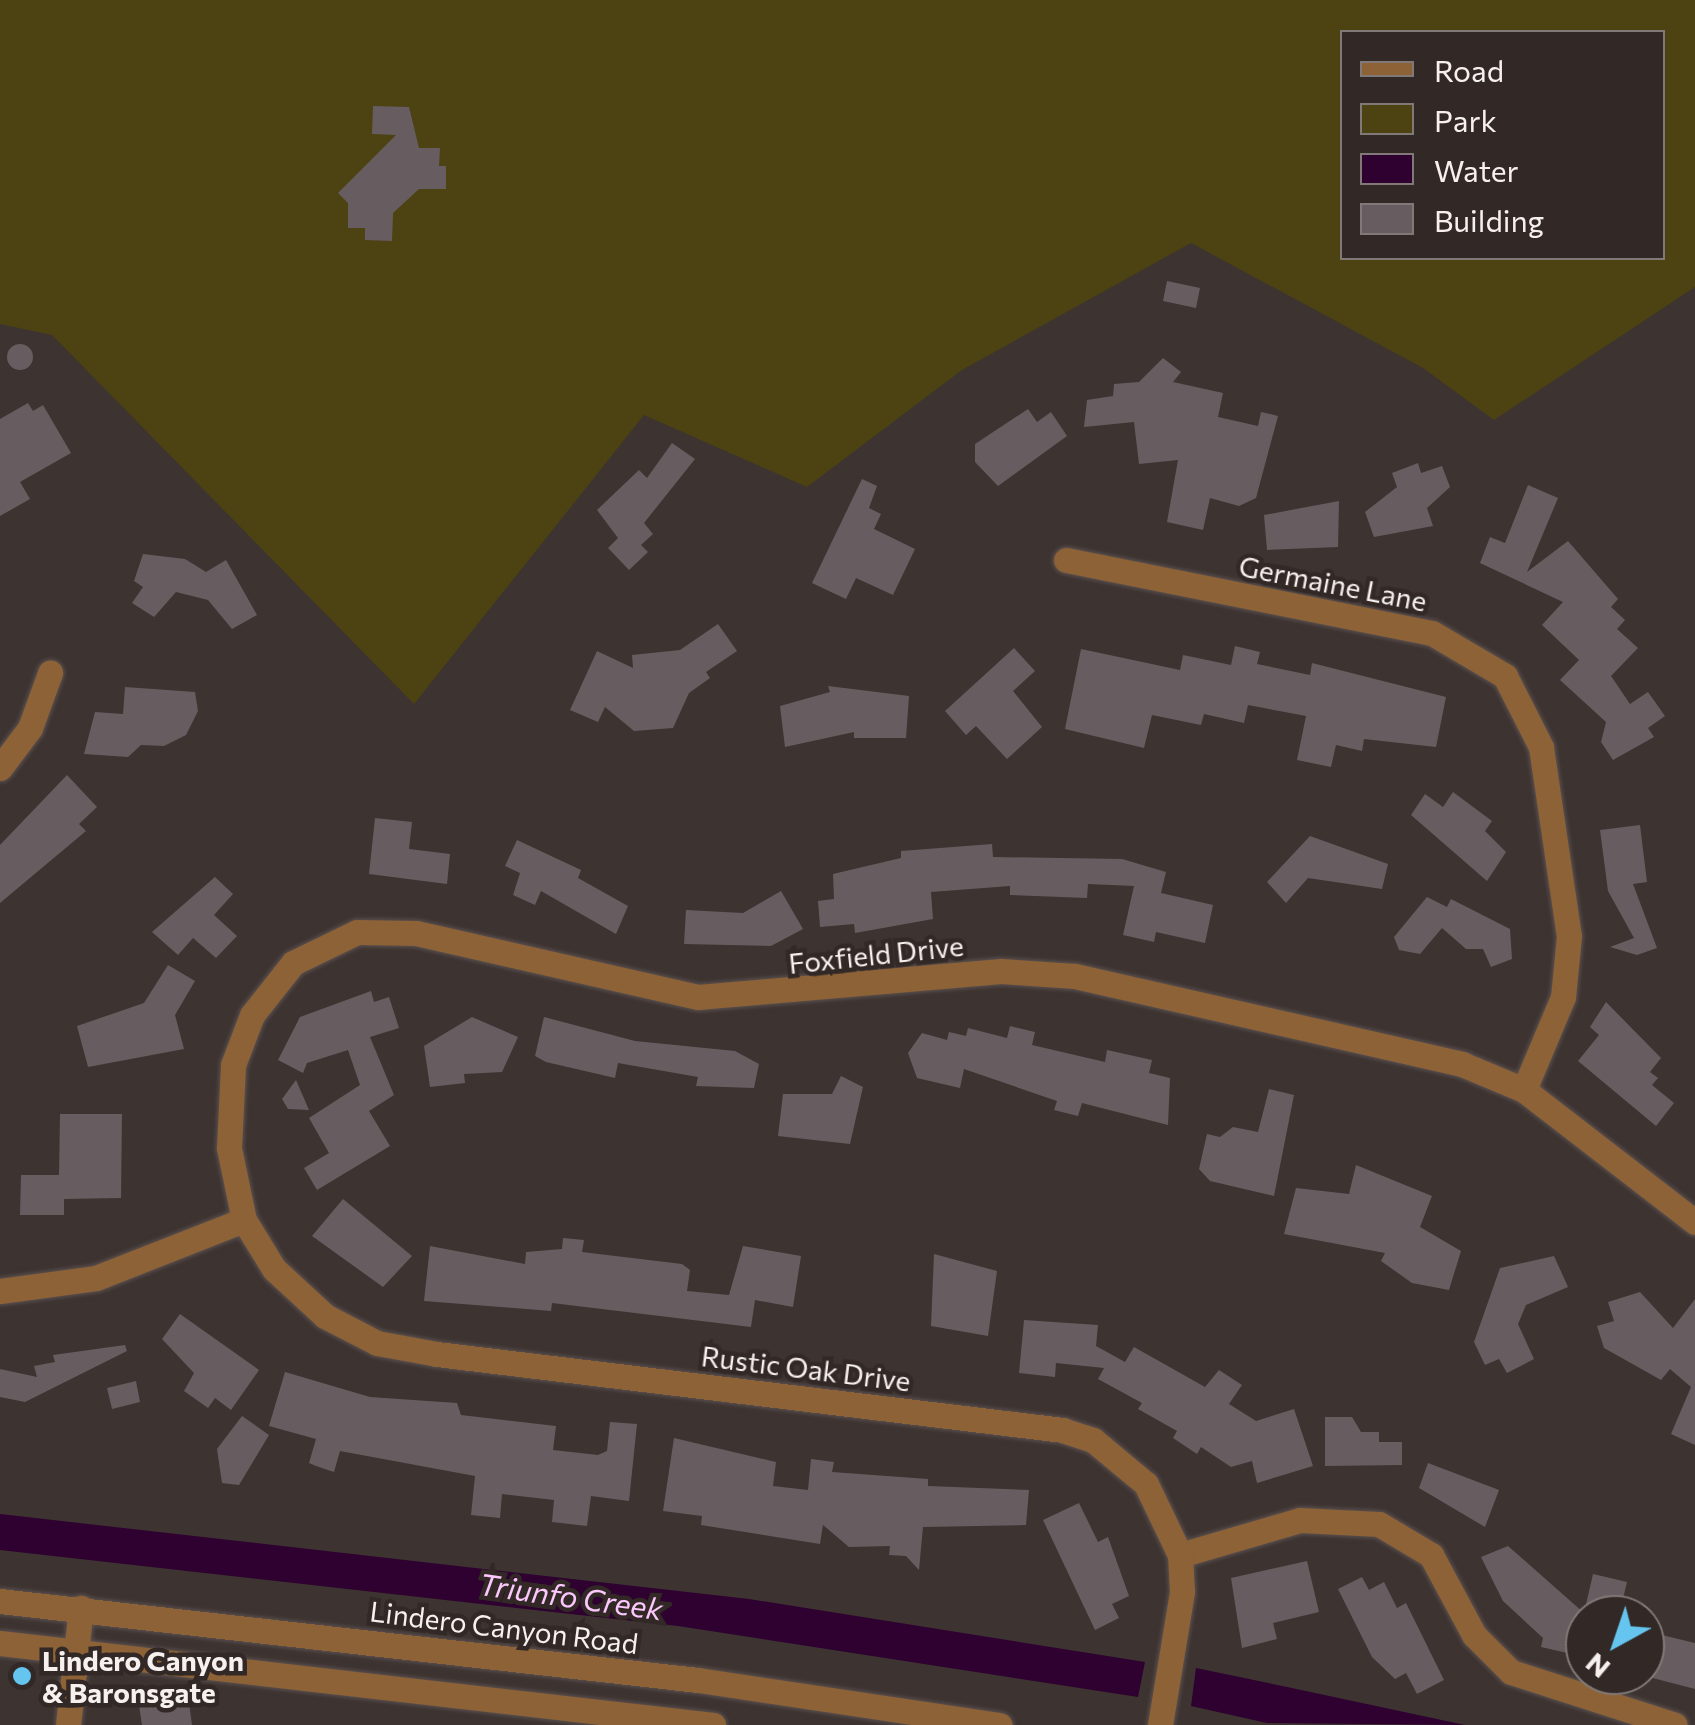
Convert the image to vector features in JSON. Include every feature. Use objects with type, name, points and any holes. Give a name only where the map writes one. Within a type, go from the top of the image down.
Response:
[{"type":"street","name":"Germaine Lane","points":[[1066,560],[1432,633],[1505,676],[1541,747],[1569,936],[1563,997],[1524,1090]]},
{"type":"street","points":[[0,768],[30,728],[50,673]]},
{"type":"street","name":"Foxfield Drive","points":[[244,1220],[228,1148],[233,1065],[252,1014],[293,963],[356,932],[416,933],[698,997],[1001,972],[1075,976],[1462,1064],[1524,1090],[1695,1222]]},
{"type":"street","points":[[0,1291],[96,1278],[244,1220]]},
{"type":"street","name":"Rustic Oak Drive","points":[[244,1220],[274,1269],[325,1316],[376,1344],[1093,1440],[1146,1484],[1180,1554],[1182,1592],[1160,1725]]},
{"type":"street","points":[[1180,1554],[1300,1520],[1379,1524],[1431,1556],[1474,1634],[1512,1672],[1674,1725]]},
{"type":"street","name":"Lindero Canyon Road","points":[[0,1601],[698,1680],[1000,1725]]},
{"type":"street","points":[[68,1725],[81,1608]]},
{"type":"street","points":[[0,1643],[713,1725]]},
{"type":"green space","points":[[0,0],[1695,0],[1695,287],[1494,420],[1423,368],[1191,243],[962,370],[807,487],[644,415],[414,704],[52,335],[0,324]]},
{"type":"water","name":"Triunfo Creek","points":[[0,1514],[749,1599],[1145,1662],[1138,1697],[678,1626],[0,1550]]},
{"type":"water","points":[[1196,1668],[1465,1725],[1267,1723],[1191,1706]]},
{"type":"building","points":[[373,106],[409,107],[419,148],[440,148],[439,166],[446,166],[446,189],[419,189],[393,213],[392,241],[365,240],[365,228],[348,228],[348,203],[338,193],[396,135],[372,134]]},
{"type":"building","points":[[1167,281],[1200,288],[1196,308],[1163,301]]},
{"type":"building","points":[[20,344],[29,348],[33,357],[29,366],[20,370],[11,366],[7,357],[11,348]]},
{"type":"building","points":[[1163,358],[1181,372],[1173,382],[1223,393],[1218,417],[1258,426],[1261,412],[1278,416],[1256,498],[1239,506],[1210,498],[1203,530],[1167,522],[1178,460],[1139,464],[1134,422],[1084,427],[1087,400],[1113,396],[1114,384],[1139,382]]},
{"type":"building","points":[[28,403],[33,411],[43,405],[71,453],[20,482],[30,499],[0,516],[0,419]]},
{"type":"building","points":[[1028,409],[1037,422],[1051,412],[1067,436],[998,486],[975,462],[975,444]]},
{"type":"building","points":[[672,443],[695,459],[644,523],[653,534],[641,545],[648,552],[629,570],[608,548],[618,538],[597,510],[639,470],[647,478]]},
{"type":"building","points":[[1418,463],[1421,473],[1442,466],[1450,487],[1427,508],[1433,526],[1374,537],[1365,512],[1397,487],[1392,473]]},
{"type":"building","points":[[862,479],[877,486],[869,508],[881,514],[874,529],[915,549],[893,595],[856,578],[846,599],[812,583]]},
{"type":"building","points":[[1528,485],[1558,498],[1527,572],[1568,541],[1618,599],[1611,607],[1625,620],[1617,629],[1638,648],[1611,676],[1630,704],[1648,692],[1665,716],[1648,728],[1654,737],[1613,760],[1601,742],[1606,722],[1560,680],[1579,660],[1542,625],[1563,602],[1480,563],[1490,537],[1505,543]]},
{"type":"building","points":[[1339,501],[1338,547],[1267,550],[1264,515]]},
{"type":"building","points":[[143,554],[185,559],[206,572],[226,560],[257,615],[232,629],[208,600],[176,592],[154,617],[132,603],[143,587],[134,581]]},
{"type":"building","points":[[718,624],[737,651],[706,672],[710,678],[689,693],[673,728],[634,731],[605,707],[598,722],[570,710],[597,651],[633,668],[632,655],[680,650]]},
{"type":"building","points":[[1235,646],[1260,652],[1257,664],[1310,675],[1312,663],[1446,697],[1436,747],[1364,739],[1362,751],[1336,745],[1331,767],[1297,760],[1306,716],[1248,705],[1244,723],[1204,714],[1201,725],[1152,715],[1144,748],[1065,729],[1081,649],[1180,670],[1183,655],[1231,665]]},
{"type":"building","points":[[1014,648],[1035,671],[1013,691],[1042,727],[1007,759],[976,726],[966,735],[945,711]]},
{"type":"building","points":[[828,686],[909,696],[906,738],[854,738],[854,732],[785,747],[780,706],[830,692]]},
{"type":"building","points":[[125,687],[195,692],[198,711],[186,735],[164,746],[141,745],[128,757],[84,754],[95,712],[123,714]]},
{"type":"building","points":[[67,775],[97,807],[79,824],[86,831],[0,903],[0,845]]},
{"type":"building","points":[[1453,792],[1492,821],[1485,831],[1506,852],[1487,881],[1411,815],[1425,794],[1443,807]]},
{"type":"building","points":[[375,818],[412,822],[409,849],[450,854],[447,884],[369,874]]},
{"type":"building","points":[[1640,825],[1647,882],[1633,884],[1657,948],[1637,955],[1610,947],[1634,938],[1608,891],[1600,830]]},
{"type":"building","points":[[1310,836],[1388,864],[1382,889],[1308,878],[1286,903],[1267,882]]},
{"type":"building","points":[[517,840],[581,870],[578,878],[628,906],[616,934],[541,891],[535,905],[513,895],[520,873],[505,866]]},
{"type":"building","points":[[992,844],[993,857],[1122,859],[1166,872],[1161,893],[1213,905],[1205,943],[1156,932],[1154,942],[1123,935],[1134,886],[1088,884],[1087,898],[1010,895],[1010,886],[931,892],[933,919],[855,933],[854,924],[820,927],[818,901],[834,899],[833,874],[901,858],[901,851]]},
{"type":"building","points":[[215,877],[233,894],[214,915],[237,936],[216,958],[193,938],[178,955],[152,932]]},
{"type":"building","points":[[781,891],[803,929],[771,946],[684,944],[686,910],[743,913]]},
{"type":"building","points":[[1427,897],[1447,907],[1451,899],[1510,929],[1512,959],[1491,967],[1483,949],[1466,949],[1442,928],[1420,954],[1399,950],[1394,937]]},
{"type":"building","points":[[168,965],[195,981],[175,1015],[184,1049],[88,1067],[77,1026],[144,1003]]},
{"type":"building","points":[[371,991],[374,1002],[389,997],[399,1028],[370,1037],[394,1095],[369,1111],[390,1146],[317,1190],[304,1168],[329,1153],[309,1118],[360,1085],[348,1050],[307,1063],[303,1073],[278,1060],[300,1017]]},
{"type":"building","points":[[1606,1002],[1661,1058],[1650,1072],[1658,1078],[1652,1085],[1674,1103],[1656,1126],[1578,1061],[1599,1035],[1590,1027]]},
{"type":"building","points":[[472,1017],[518,1037],[502,1072],[464,1074],[465,1083],[430,1087],[424,1046]]},
{"type":"building","points":[[544,1017],[635,1041],[735,1051],[759,1064],[754,1088],[696,1086],[698,1077],[618,1063],[615,1078],[546,1062],[535,1056]]},
{"type":"building","points":[[1010,1026],[1035,1032],[1032,1045],[1105,1062],[1107,1050],[1152,1060],[1149,1073],[1170,1078],[1168,1125],[1082,1103],[1078,1116],[1054,1110],[1057,1101],[964,1069],[960,1088],[917,1078],[908,1053],[922,1033],[947,1040],[949,1032],[966,1036],[968,1028],[1007,1038]]},
{"type":"building","points":[[841,1076],[863,1087],[850,1144],[778,1136],[783,1094],[832,1094]]},
{"type":"building","points":[[296,1080],[309,1110],[288,1109],[282,1099]]},
{"type":"building","points":[[1269,1089],[1294,1095],[1274,1196],[1210,1181],[1199,1169],[1207,1134],[1220,1137],[1233,1127],[1258,1132]]},
{"type":"building","points":[[60,1114],[122,1114],[121,1198],[64,1199],[64,1215],[20,1215],[21,1175],[59,1175]]},
{"type":"building","points":[[1356,1165],[1432,1196],[1420,1227],[1461,1251],[1449,1290],[1412,1283],[1381,1261],[1385,1253],[1284,1234],[1296,1188],[1349,1194]]},
{"type":"building","points":[[343,1199],[412,1256],[383,1287],[312,1236]]},
{"type":"building","points":[[563,1238],[584,1240],[582,1252],[682,1264],[690,1270],[687,1291],[729,1295],[743,1246],[801,1256],[793,1307],[755,1300],[751,1327],[552,1303],[551,1311],[424,1301],[430,1246],[525,1264],[526,1252],[562,1249]]},
{"type":"building","points":[[934,1254],[997,1271],[988,1336],[931,1326]]},
{"type":"building","points":[[1554,1256],[1568,1287],[1526,1305],[1518,1324],[1534,1359],[1507,1373],[1499,1359],[1485,1365],[1474,1342],[1500,1268]]},
{"type":"building","points":[[1640,1292],[1673,1328],[1695,1299],[1695,1445],[1671,1434],[1691,1387],[1670,1369],[1661,1380],[1604,1348],[1597,1326],[1614,1321],[1608,1302]]},
{"type":"building","points":[[180,1314],[259,1370],[231,1410],[215,1398],[208,1408],[184,1391],[194,1373],[162,1339]]},
{"type":"building","points":[[1024,1320],[1098,1325],[1096,1346],[1125,1362],[1134,1347],[1205,1387],[1219,1370],[1242,1385],[1229,1404],[1256,1421],[1294,1409],[1313,1466],[1257,1483],[1252,1461],[1231,1467],[1201,1447],[1197,1454],[1173,1438],[1177,1431],[1138,1409],[1142,1403],[1098,1379],[1104,1368],[1056,1363],[1055,1377],[1019,1373]]},
{"type":"building","points":[[125,1345],[127,1351],[25,1402],[0,1397],[0,1369],[37,1377],[34,1366],[55,1362],[53,1355]]},
{"type":"building","points":[[285,1372],[370,1397],[457,1403],[461,1415],[556,1426],[553,1450],[598,1455],[607,1451],[610,1422],[637,1424],[629,1501],[591,1496],[587,1526],[552,1522],[554,1500],[502,1494],[500,1518],[471,1515],[475,1476],[340,1451],[334,1472],[316,1466],[309,1463],[316,1439],[269,1426]]},
{"type":"building","points":[[136,1381],[140,1402],[112,1409],[107,1388]]},
{"type":"building","points":[[242,1416],[269,1435],[239,1485],[222,1483],[217,1449]]},
{"type":"building","points":[[1325,1417],[1352,1417],[1361,1432],[1379,1432],[1379,1442],[1402,1442],[1402,1465],[1325,1466]]},
{"type":"building","points":[[674,1438],[776,1462],[773,1486],[808,1490],[811,1459],[834,1462],[832,1472],[928,1479],[928,1486],[1029,1490],[1026,1525],[923,1527],[919,1570],[906,1556],[889,1555],[890,1546],[849,1547],[823,1525],[820,1544],[701,1525],[702,1516],[663,1511]]},
{"type":"building","points":[[1428,1463],[1499,1490],[1485,1527],[1419,1488]]},
{"type":"building","points":[[1079,1503],[1098,1542],[1108,1537],[1129,1596],[1112,1604],[1119,1618],[1095,1630],[1043,1520]]},
{"type":"building","points":[[1508,1546],[1565,1596],[1565,1652],[1541,1647],[1543,1638],[1503,1601],[1481,1557]]},
{"type":"building","points":[[1307,1561],[1319,1612],[1273,1623],[1277,1639],[1242,1648],[1231,1578]]},
{"type":"building","points":[[1593,1574],[1627,1582],[1624,1595],[1588,1595]]},
{"type":"building","points":[[1362,1577],[1369,1590],[1384,1582],[1397,1608],[1406,1603],[1444,1680],[1417,1694],[1406,1673],[1395,1679],[1372,1657],[1338,1589]]},
{"type":"building","points":[[1665,1636],[1695,1643],[1695,1689],[1665,1681]]},
{"type":"building","points":[[189,1703],[192,1725],[142,1725],[139,1705]]},
{"type":"place","name":"Lindero Canyon & Baronsgate","points":[[22,1676]]}]
